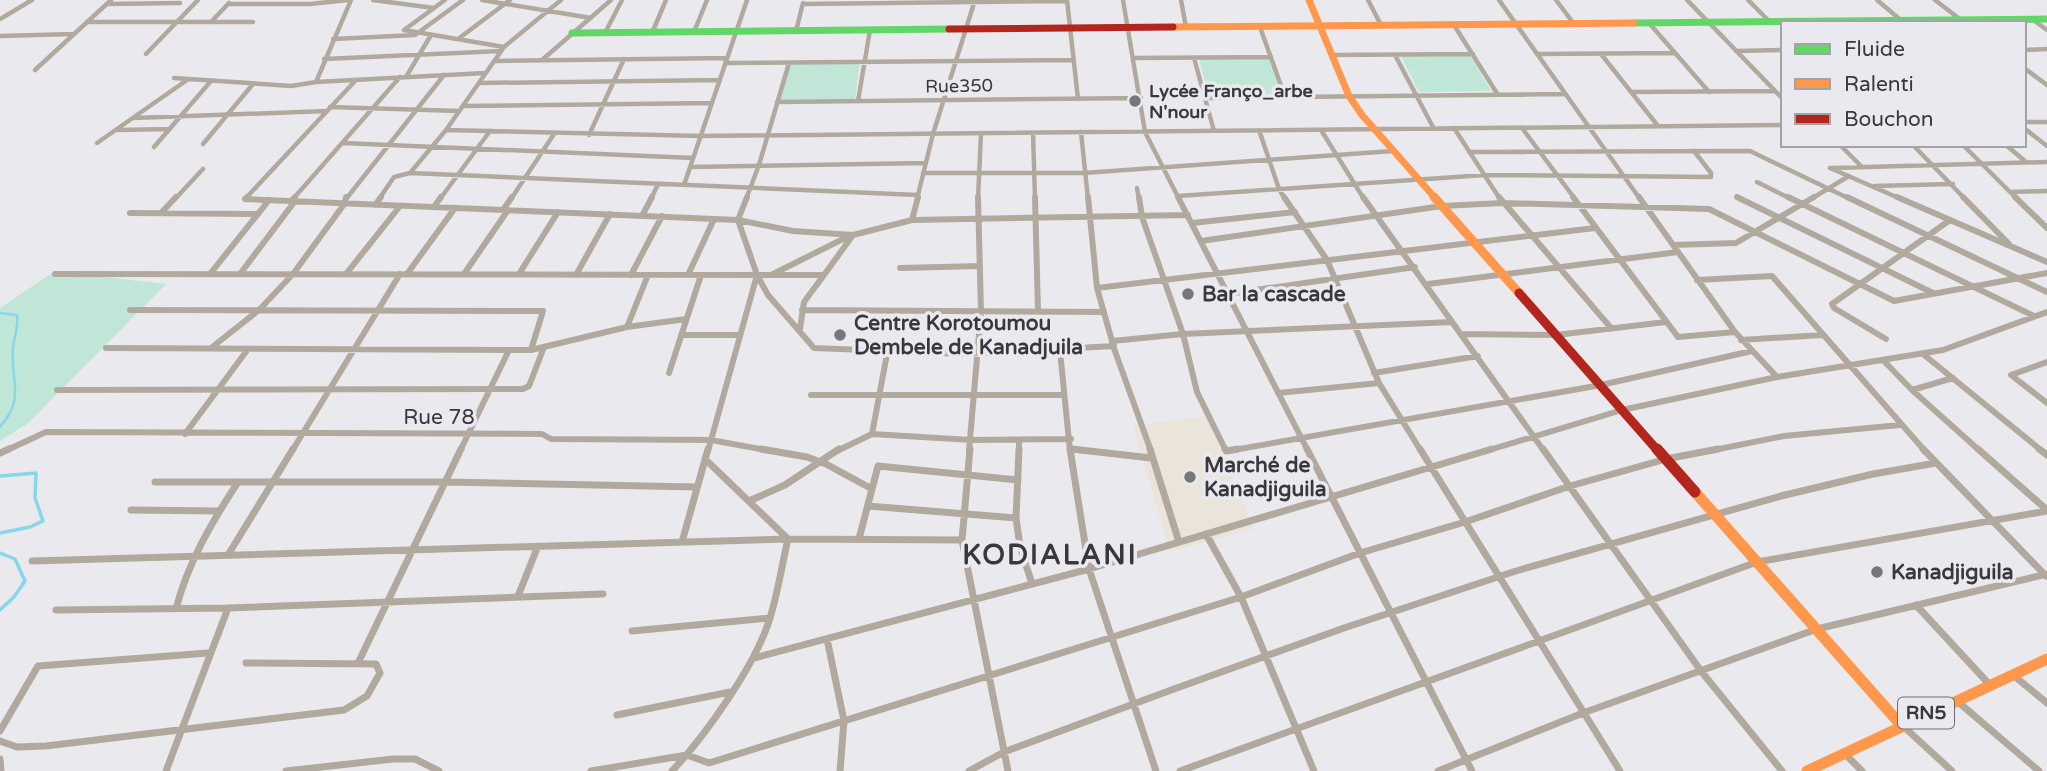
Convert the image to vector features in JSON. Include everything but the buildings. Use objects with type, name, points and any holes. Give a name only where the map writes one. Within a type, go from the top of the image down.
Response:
[{"type":"main road","points":[[1309,0],[1349,96],[1374,129],[1901,725]]},
{"type":"main road","points":[[1932,21],[2047,19]]},
{"type":"main road","points":[[572,33],[1781,22]]},
{"type":"main road","name":"RN5","points":[[1807,771],[1842,752],[2047,659]]},
{"type":"street","points":[[0,19],[32,0]]},
{"type":"street","points":[[146,54],[198,0]]},
{"type":"street","points":[[211,22],[230,2],[310,4],[349,0],[316,82]]},
{"type":"street","points":[[373,0],[434,8]]},
{"type":"street","points":[[445,0],[404,30],[503,49]]},
{"type":"street","points":[[333,38],[415,35],[463,0]]},
{"type":"street","points":[[482,0],[508,2],[591,18]]},
{"type":"street","points":[[410,173],[446,130],[503,49],[561,0]]},
{"type":"street","points":[[542,60],[611,0]]},
{"type":"street","points":[[605,33],[622,0]]},
{"type":"street","points":[[652,33],[666,0]]},
{"type":"street","points":[[694,32],[707,0]]},
{"type":"street","points":[[684,185],[747,0]]},
{"type":"street","points":[[1123,0],[1145,132],[1472,771]]},
{"type":"street","points":[[1181,0],[1186,27]]},
{"type":"street","points":[[1368,0],[1381,25]]},
{"type":"street","points":[[1499,0],[1735,332],[1777,377]]},
{"type":"street","points":[[1556,0],[1574,24]]},
{"type":"street","points":[[1687,0],[1781,97]]},
{"type":"street","points":[[1748,0],[1770,22]]},
{"type":"street","points":[[1877,0],[1902,21]]},
{"type":"street","points":[[1935,0],[1961,20]]},
{"type":"street","points":[[912,220],[933,134],[975,1]]},
{"type":"street","points":[[796,31],[803,2],[1067,1],[1078,99]]},
{"type":"street","points":[[35,70],[109,2],[180,3]]},
{"type":"street","points":[[458,39],[508,2]]},
{"type":"street","points":[[2032,19],[2047,30]]},
{"type":"street","points":[[87,22],[253,22]]},
{"type":"street","points":[[1648,23],[1709,92]]},
{"type":"street","points":[[1454,25],[1498,94]]},
{"type":"street","points":[[1260,27],[1285,97]]},
{"type":"street","points":[[858,101],[870,30]]},
{"type":"street","points":[[0,36],[74,34]]},
{"type":"street","points":[[240,274],[293,201],[403,77],[431,35]]},
{"type":"street","points":[[324,59],[503,49]]},
{"type":"street","points":[[2026,50],[2047,49]]},
{"type":"street","points":[[1736,51],[1781,50]]},
{"type":"street","points":[[1537,54],[1675,53]]},
{"type":"street","points":[[1333,55],[1473,54]]},
{"type":"street","points":[[1601,54],[1658,126]]},
{"type":"street","points":[[1395,55],[1434,129]]},
{"type":"street","points":[[1134,58],[1271,57]]},
{"type":"street","points":[[1194,58],[1213,131]]},
{"type":"street","points":[[495,61],[624,59],[789,63],[1073,60]]},
{"type":"street","points":[[589,135],[624,59]]},
{"type":"street","points":[[789,63],[759,165],[738,220],[757,275],[768,295],[814,348],[887,354],[1060,351],[1184,334],[1452,322]]},
{"type":"street","points":[[2026,69],[2047,85]]},
{"type":"street","points":[[174,78],[291,86],[316,82],[485,74]]},
{"type":"street","points":[[211,348],[259,310],[293,274],[345,203],[347,194],[444,75]]},
{"type":"street","points":[[97,143],[188,79]]},
{"type":"street","points":[[356,80],[244,199],[738,220],[793,231],[853,234]]},
{"type":"street","points":[[479,83],[720,80]]},
{"type":"street","points":[[154,147],[211,81]]},
{"type":"street","points":[[203,144],[253,83]]},
{"type":"street","points":[[1631,92],[1775,91]]},
{"type":"street","points":[[1205,97],[1566,94]]},
{"type":"street","name":"Rue350","points":[[777,102],[1141,98]]},
{"type":"street","points":[[133,118],[329,109],[416,110],[712,103]]},
{"type":"street","points":[[2026,123],[2047,122]]},
{"type":"street","points":[[2026,124],[2047,146]]},
{"type":"street","points":[[446,130],[589,135],[767,136],[1781,125]]},
{"type":"street","points":[[1454,128],[1503,203],[1611,328]]},
{"type":"street","points":[[1522,128],[1678,337],[1735,332]]},
{"type":"street","points":[[116,130],[170,129]]},
{"type":"street","points":[[1259,130],[1279,189],[1328,260],[1378,383],[1620,771]]},
{"type":"street","points":[[1321,130],[1339,155],[1354,184],[1428,284],[1452,322],[1701,671],[1782,771]]},
{"type":"street","points":[[434,207],[490,131]]},
{"type":"street","points":[[1081,132],[1097,288],[1179,542]]},
{"type":"street","points":[[981,133],[977,173],[981,311],[962,540],[1008,771]]},
{"type":"street","points":[[1033,133],[1038,311]]},
{"type":"street","points":[[464,274],[554,134]]},
{"type":"street","points":[[342,143],[694,158]]},
{"type":"street","points":[[1842,147],[1862,167]]},
{"type":"street","points":[[1915,147],[2013,247]]},
{"type":"street","points":[[1965,147],[2046,225]]},
{"type":"street","points":[[2008,147],[2026,162]]},
{"type":"street","points":[[1469,152],[1538,149],[1749,151],[2047,292]]},
{"type":"street","points":[[1178,196],[1485,175],[1711,177],[1711,173],[1694,150]]},
{"type":"street","points":[[923,173],[1084,173],[1393,151]]},
{"type":"street","points":[[2047,162],[1830,168],[2047,262]]},
{"type":"street","points":[[690,167],[926,163]]},
{"type":"street","points":[[161,214],[203,169]]},
{"type":"street","points":[[375,205],[394,177],[410,173],[918,195]]},
{"type":"street","points":[[1673,245],[1736,243],[1849,176]]},
{"type":"street","points":[[1757,182],[2034,316]]},
{"type":"street","points":[[642,216],[658,184]]},
{"type":"street","points":[[1870,186],[1953,184]]},
{"type":"street","points":[[1137,187],[1142,217],[1184,334],[1197,392],[1226,452],[1601,385],[1752,351]]},
{"type":"street","points":[[2010,192],[2047,191]]},
{"type":"street","points":[[1737,197],[1935,293]]},
{"type":"street","points":[[210,274],[269,200]]},
{"type":"street","points":[[1201,242],[1442,206],[1503,203],[1709,209],[1894,301],[2047,273]]},
{"type":"street","points":[[346,274],[400,206]]},
{"type":"street","points":[[228,555],[378,311],[455,208]]},
{"type":"street","points":[[519,274],[558,212]]},
{"type":"street","points":[[1192,223],[1295,212]]},
{"type":"street","points":[[130,213],[258,214]]},
{"type":"street","points":[[576,275],[610,214]]},
{"type":"street","points":[[772,275],[853,234],[912,220],[1188,215]]},
{"type":"street","points":[[631,275],[662,216]]},
{"type":"street","points":[[688,275],[714,219]]},
{"type":"street","points":[[1886,339],[1832,304],[1950,220]]},
{"type":"street","points":[[1097,288],[1595,228]]},
{"type":"street","points":[[800,331],[802,310],[807,297],[853,234]]},
{"type":"street","points":[[1428,284],[1678,252]]},
{"type":"street","points":[[900,268],[980,266]]},
{"type":"street","points":[[1228,294],[1415,267]]},
{"type":"street","points":[[55,274],[824,275]]},
{"type":"street","points":[[627,327],[648,275]]},
{"type":"street","points":[[669,373],[701,275]]},
{"type":"street","points":[[682,542],[757,275]]},
{"type":"street","points":[[1698,279],[1772,276],[1900,425],[2046,575]]},
{"type":"street","points":[[130,310],[543,311],[531,350]]},
{"type":"street","points":[[802,310],[1104,312]]},
{"type":"street","points":[[754,658],[1089,569],[1622,410],[1777,377],[1943,350],[2047,312]]},
{"type":"street","points":[[106,348],[531,350],[627,327],[687,319]]},
{"type":"street","points":[[1461,334],[1556,335],[1666,322]]},
{"type":"street","points":[[681,335],[740,335]]},
{"type":"street","points":[[1741,340],[1822,335]]},
{"type":"street","points":[[57,390],[523,389],[529,386],[544,347]]},
{"type":"street","points":[[186,434],[248,349]]},
{"type":"street","points":[[358,663],[509,350]]},
{"type":"street","points":[[1060,351],[1074,488],[1089,569],[1156,771]]},
{"type":"street","points":[[872,434],[887,354]]},
{"type":"street","points":[[1923,354],[2047,455]]},
{"type":"street","points":[[1374,373],[1478,356]]},
{"type":"street","points":[[1883,360],[1912,390],[2047,510]]},
{"type":"street","points":[[2047,362],[2011,375],[2047,404]]},
{"type":"street","points":[[1912,390],[1953,378]]},
{"type":"street","points":[[1278,393],[1378,383]]},
{"type":"street","points":[[811,396],[1063,395]]},
{"type":"street","points":[[591,771],[687,755],[709,763],[1241,597],[1360,553],[1465,522],[1570,486],[1666,459],[1784,436],[1900,425]]},
{"type":"street","name":"Rue 78","points":[[0,453],[46,432],[542,434],[551,439],[710,440],[819,461],[872,489]]},
{"type":"street","points":[[749,501],[785,485],[842,447],[872,434],[971,440],[1071,439]]},
{"type":"street","points":[[1020,440],[1016,518],[1020,545],[1032,584]]},
{"type":"street","points":[[1072,449],[1151,457]]},
{"type":"street","points":[[705,459],[788,539]]},
{"type":"street","points":[[969,771],[1004,752],[1133,704],[1390,613],[1610,542],[1880,471],[1936,463]]},
{"type":"street","points":[[859,539],[878,466],[1018,480]]},
{"type":"street","points":[[155,482],[446,482],[697,487]]},
{"type":"street","points":[[176,610],[181,584],[219,511],[238,482]]},
{"type":"street","points":[[867,506],[1016,518]]},
{"type":"street","points":[[131,510],[219,511]]},
{"type":"street","points":[[1180,771],[1758,562],[2047,510]]},
{"type":"street","points":[[1206,534],[1241,597],[1314,771]]},
{"type":"street","points":[[672,771],[687,755],[754,658],[770,618],[788,539]]},
{"type":"street","points":[[32,561],[788,539],[962,540]]},
{"type":"street","points":[[518,596],[538,546]]},
{"type":"street","points":[[1438,771],[1583,713],[1817,629],[2046,575]]},
{"type":"street","points":[[56,610],[176,610],[603,594]]},
{"type":"street","points":[[1916,605],[1989,684]]},
{"type":"street","points":[[166,771],[184,729],[208,653],[228,608]]},
{"type":"street","points":[[632,631],[770,618]]},
{"type":"street","points":[[827,639],[844,721],[840,771]]},
{"type":"street","points":[[0,731],[38,666],[208,653]]},
{"type":"street","points":[[0,741],[17,747],[47,746],[344,710],[358,706],[377,682],[380,673],[376,664],[246,663]]},
{"type":"street","points":[[2012,674],[2047,703]]},
{"type":"street","points":[[617,715],[730,692]]},
{"type":"street","points":[[1955,700],[2039,771]]},
{"type":"street","points":[[1901,725],[1952,771]]},
{"type":"street","points":[[1842,752],[1862,771]]},
{"type":"street","points":[[0,759],[1,771]]},
{"type":"street","points":[[286,771],[393,759],[415,759],[439,771]]},
{"type":"shaded area","name":"Marché de Kanadjiguila","points":[[1206,416],[1254,529],[1170,552],[1133,426]]},
{"type":"green space","points":[[1470,55],[1491,91],[1419,92],[1401,56]]},
{"type":"green space","points":[[1199,59],[1269,59],[1281,95],[1209,96]]},
{"type":"green space","points":[[860,62],[855,99],[781,100],[790,63]]},
{"type":"green space","points":[[55,271],[166,284],[27,424],[0,441],[0,308]]},
{"type":"waterway","points":[[0,313],[17,315],[13,348],[15,398],[13,407],[0,427]]},
{"type":"waterway","points":[[0,476],[36,473],[35,498],[43,521],[30,527],[0,533]]},
{"type":"waterway","points":[[0,553],[15,559],[25,581],[14,597],[0,610]]},
{"type":"traffic: fast","points":[[1840,21],[2047,19]]},
{"type":"traffic: fast","points":[[1634,23],[1781,22]]},
{"type":"traffic: fast","points":[[572,33],[949,29]]},
{"type":"traffic: slow","points":[[1309,0],[1349,96],[1362,115],[1519,293]]},
{"type":"traffic: slow","points":[[1173,27],[1634,23]]},
{"type":"traffic: slow","points":[[1695,492],[1901,725]]},
{"type":"traffic: slow","points":[[1807,771],[2047,659]]},
{"type":"traffic: jam","points":[[949,29],[1173,27]]},
{"type":"traffic: jam","points":[[1519,293],[1695,492]]},
{"type":"place","name":"Lycée Franço_arbe N'nour","points":[[1135,101]]},
{"type":"place","name":"Bar la cascade","points":[[1188,294]]},
{"type":"place","name":"Centre Korotoumou Dembele de Kanadjuila","points":[[840,335]]},
{"type":"place","name":"Marché de Kanadjiguila","points":[[1190,477]]},
{"type":"place","name":"Kanadjiguila","points":[[1877,572]]},
{"type":"district","name":"KODIALANI","points":[[1050,555]]}]
